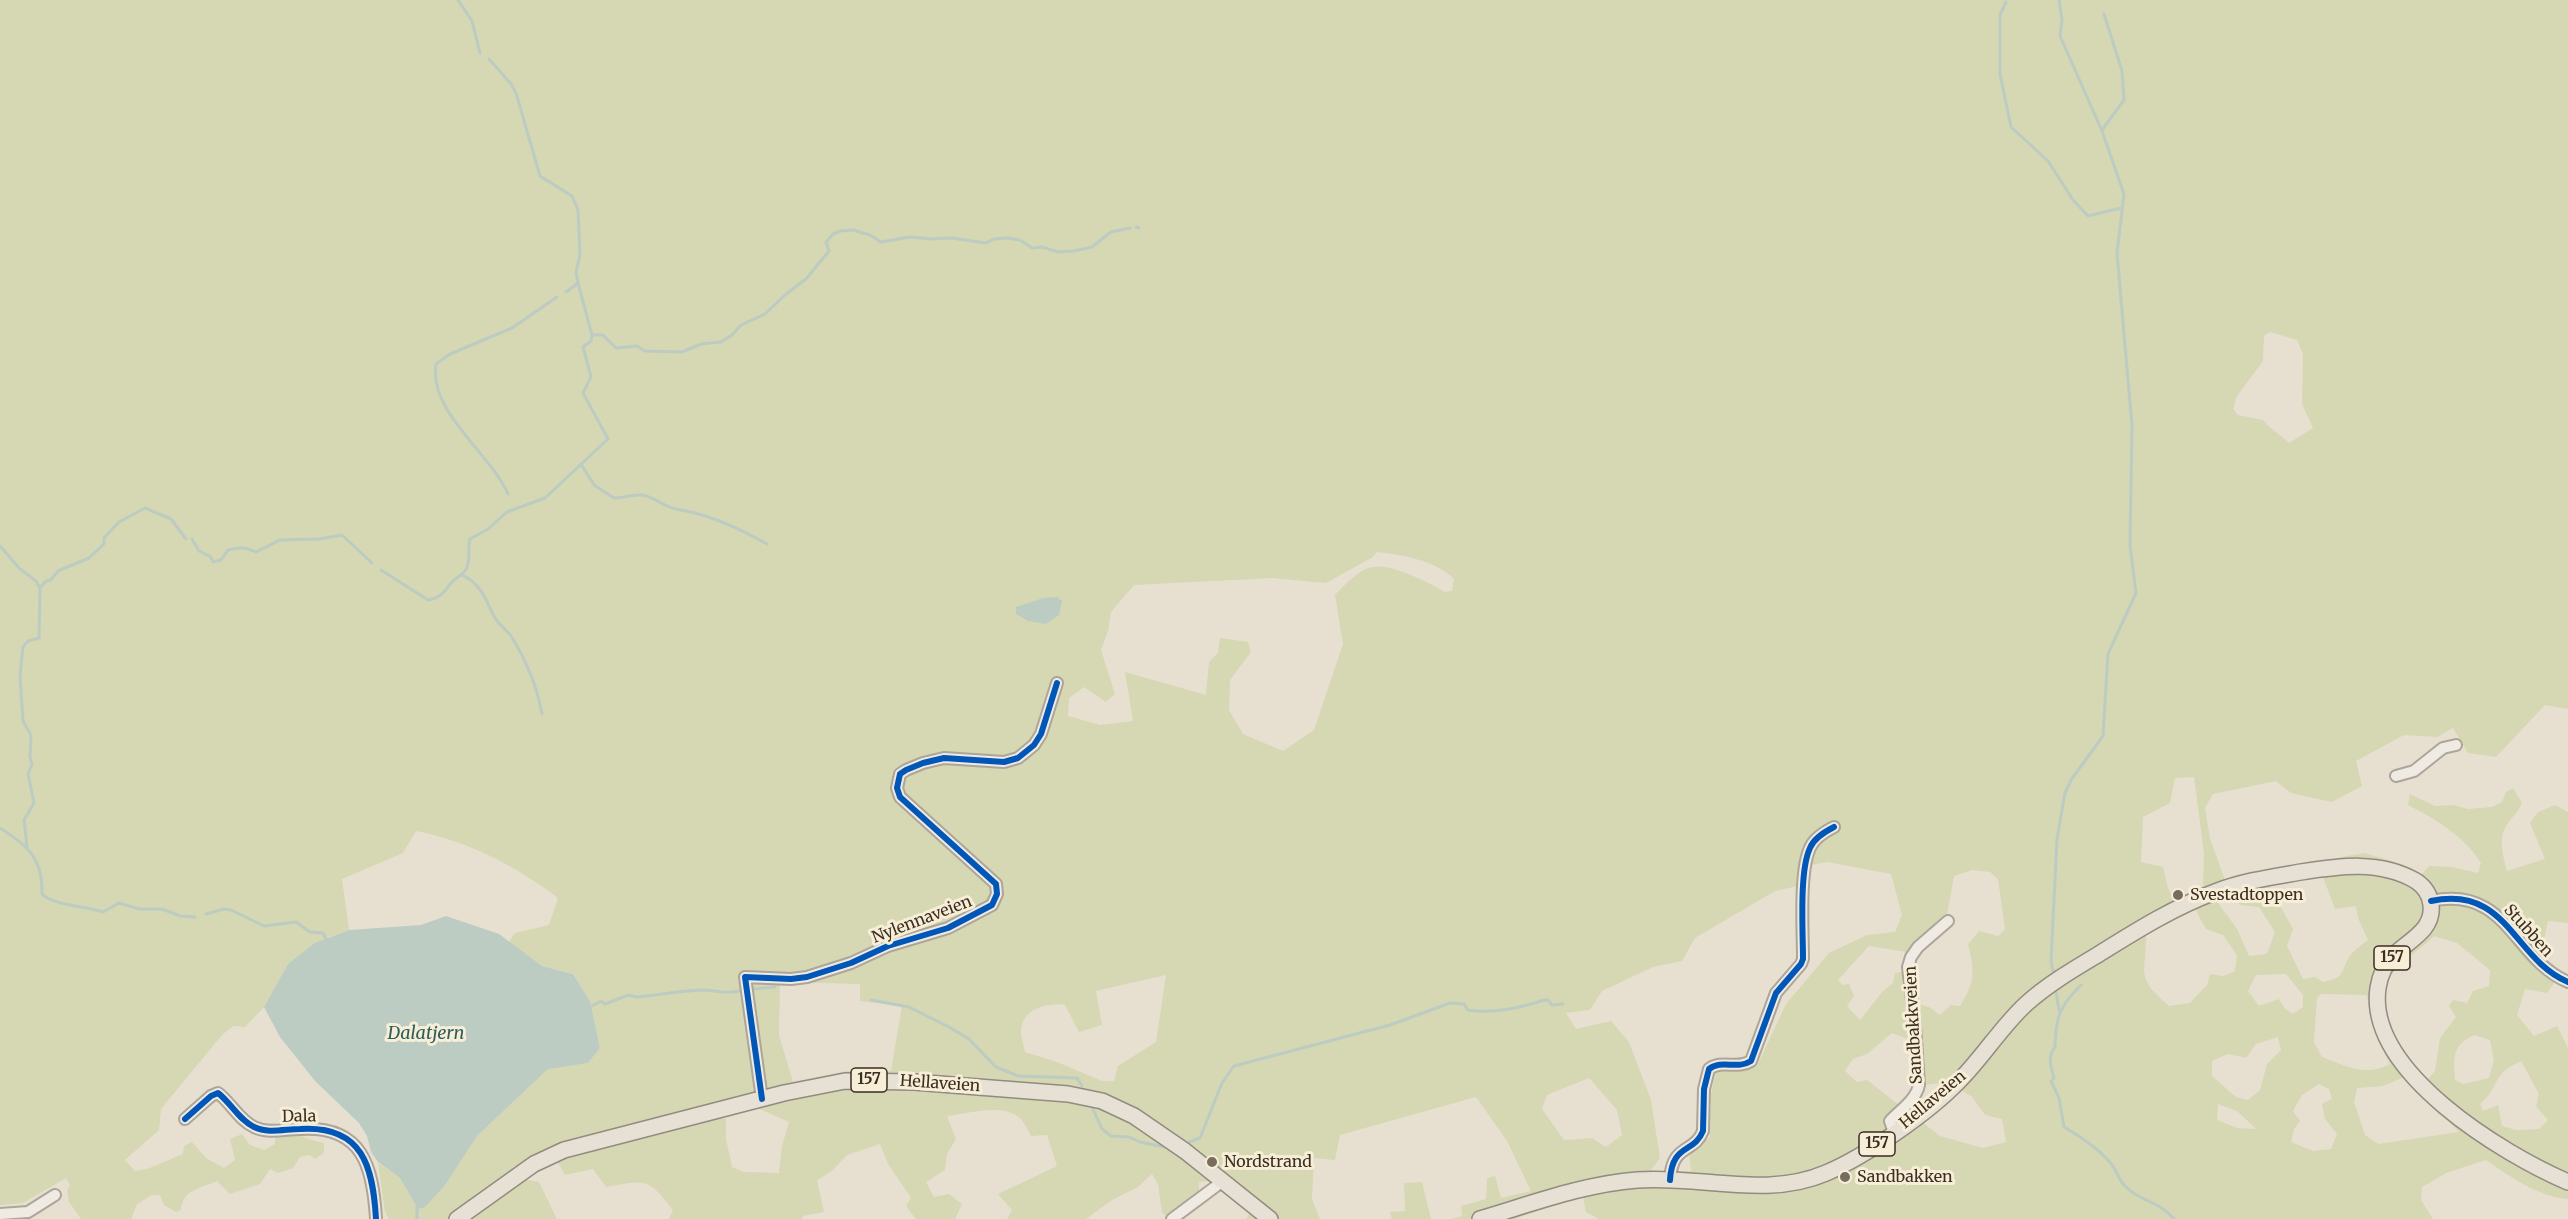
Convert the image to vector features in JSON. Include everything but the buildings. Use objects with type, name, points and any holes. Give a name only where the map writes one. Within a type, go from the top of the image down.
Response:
[{"type":"main road","name":"Hellaveien","points":[[1480,1219],[1604,1185],[1639,1180],[1748,1185],[1796,1183],[1825,1174],[1842,1166],[1894,1133],[1957,1083],[2016,1013],[2039,993],[2133,933],[2201,897],[2251,881],[2355,866],[2383,868],[2406,876],[2424,887],[2431,901]]},
{"type":"main road","name":"157","points":[[2431,901],[2428,923],[2394,956],[2381,976],[2377,993],[2379,1013],[2387,1040],[2406,1067],[2468,1126],[2501,1148],[2568,1182]]},
{"type":"main road","name":"Hellaveien","points":[[457,1219],[521,1173],[564,1150],[828,1083],[861,1080],[994,1088],[1084,1097],[1102,1101],[1134,1116],[1270,1219]]},
{"type":"street","name":"Nylennaveien","points":[[762,1099],[745,977],[791,979],[827,972],[888,946],[948,928],[992,904],[997,894],[996,884],[900,797],[897,793],[898,779],[906,770],[939,759],[1004,762],[1018,759],[1034,745],[1041,734],[1057,683]]},
{"type":"street","points":[[2396,776],[2414,771],[2444,748],[2456,745]]},
{"type":"street","points":[[1670,1180],[1675,1156],[1701,1136],[1703,1131],[1704,1089],[1709,1070],[1717,1065],[1738,1066],[1751,1060],[1776,993],[1801,964],[1808,850],[1815,839],[1834,827]]},
{"type":"street","name":"Stubben","points":[[2431,901],[2445,898],[2482,905],[2500,918],[2547,972],[2568,982]]},
{"type":"street","name":"Sandbakkveien","points":[[1894,1133],[1890,1120],[1918,1092],[1919,1085],[1908,967],[1918,947],[1948,921]]},
{"type":"street","name":"Dala","points":[[185,1119],[216,1093],[221,1095],[237,1114],[254,1127],[272,1130],[320,1129],[348,1140],[362,1154],[370,1170],[376,1219]]},
{"type":"street","points":[[1172,1219],[1222,1181]]},
{"type":"street","points":[[0,1214],[28,1212],[55,1195]]},
{"type":"green space","points":[[0,0],[2568,0],[2568,709],[2545,705],[2496,757],[2468,753],[2453,728],[2437,737],[2404,735],[2356,761],[2362,786],[2332,802],[2291,793],[2276,781],[2213,794],[2205,808],[2210,839],[2225,880],[2364,853],[2402,864],[2422,874],[2429,866],[2452,867],[2478,873],[2481,863],[2474,853],[2449,829],[2408,805],[2410,794],[2435,806],[2453,805],[2468,809],[2492,807],[2502,802],[2506,792],[2513,788],[2522,803],[2508,823],[2503,835],[2502,847],[2507,871],[2545,859],[2530,823],[2538,812],[2555,805],[2568,812],[2568,923],[2548,921],[2538,967],[2555,982],[2547,993],[2525,989],[2517,1015],[2534,1036],[2557,1026],[2568,1048],[2568,1199],[2535,1190],[2486,1160],[2446,1173],[2422,1187],[2421,1200],[2433,1219],[1599,1219],[1586,1212],[1583,1197],[1514,1219],[1451,1219],[1462,1216],[1461,1206],[1486,1199],[1487,1178],[1495,1176],[1501,1198],[1531,1191],[1507,1141],[1476,1097],[1340,1135],[1335,1160],[1314,1158],[1312,1199],[1320,1219],[1246,1219],[1250,1213],[1208,1181],[1199,1182],[1199,1191],[1168,1217],[1162,1213],[1158,1184],[1152,1174],[1138,1187],[1112,1200],[1086,1219],[1007,1219],[1012,1210],[998,1194],[1057,1166],[1047,1135],[1031,1136],[1021,1119],[1014,1114],[996,1110],[947,1116],[956,1139],[947,1154],[945,1170],[926,1182],[934,1197],[949,1194],[962,1204],[955,1219],[916,1219],[906,1206],[911,1198],[888,1164],[880,1144],[847,1155],[832,1171],[817,1180],[824,1212],[803,1216],[802,1219],[669,1219],[673,1210],[651,1186],[638,1182],[606,1187],[593,1169],[565,1175],[557,1161],[522,1179],[539,1182],[557,1219],[389,1219],[385,1212],[378,1163],[400,1178],[418,1209],[446,1184],[477,1136],[549,1068],[588,1063],[600,1048],[590,1001],[573,974],[542,966],[509,942],[515,933],[549,925],[558,898],[525,875],[491,856],[454,841],[416,831],[403,853],[342,879],[349,930],[326,938],[288,964],[264,1007],[245,1027],[233,1026],[222,1035],[161,1109],[159,1130],[125,1160],[135,1171],[147,1169],[183,1154],[184,1146],[192,1142],[206,1158],[224,1168],[235,1160],[230,1139],[242,1134],[250,1145],[264,1150],[275,1144],[275,1136],[294,1134],[324,1143],[324,1153],[315,1159],[310,1155],[300,1157],[293,1168],[278,1173],[270,1169],[260,1184],[230,1194],[217,1181],[199,1188],[185,1198],[181,1210],[176,1212],[164,1205],[160,1195],[152,1195],[137,1204],[131,1219],[81,1219],[69,1202],[67,1191],[70,1185],[66,1178],[23,1203],[0,1205]],"holes":[[[2270,332],[2297,340],[2303,354],[2302,404],[2313,428],[2289,443],[2263,420],[2238,415],[2233,409],[2237,396],[2263,361],[2264,336]],[[1377,552],[1428,563],[1438,567],[1454,579],[1452,591],[1445,592],[1400,571],[1373,567],[1357,574],[1335,595],[1343,644],[1314,730],[1283,751],[1243,734],[1229,710],[1230,680],[1251,652],[1248,642],[1220,638],[1218,653],[1209,662],[1206,695],[1125,672],[1133,721],[1100,725],[1068,716],[1069,698],[1084,687],[1106,702],[1115,694],[1101,650],[1108,631],[1111,612],[1134,585],[1272,578],[1326,583],[1373,557]],[[2194,777],[2204,853],[2203,888],[2175,901],[2168,888],[2163,867],[2141,862],[2143,817],[2170,803],[2175,778]],[[1827,862],[1891,874],[1902,915],[1895,932],[1867,935],[1829,953],[1786,1004],[1757,1066],[1740,1072],[1716,1071],[1711,1094],[1710,1137],[1689,1154],[1691,1171],[1650,1172],[1660,1158],[1651,1100],[1629,1042],[1611,1021],[1576,1029],[1566,1013],[1590,1010],[1602,991],[1653,967],[1682,961],[1695,938],[1775,891],[1798,886],[1805,866]],[[1972,870],[1990,872],[1998,879],[2005,929],[1998,936],[1979,931],[1968,944],[1972,962],[1972,977],[1969,990],[1960,1006],[1951,1005],[1940,1015],[1929,1007],[1910,1002],[1907,971],[1895,973],[1893,983],[1883,991],[1860,1020],[1847,1006],[1854,996],[1849,984],[1842,985],[1838,980],[1869,946],[1906,952],[1947,915],[1954,876]],[[2323,877],[2335,909],[2356,906],[2358,918],[2368,940],[2348,958],[2339,976],[2323,982],[2315,977],[2303,979],[2287,946],[2293,929],[2269,886]],[[2229,896],[2240,905],[2259,907],[2275,932],[2267,954],[2249,956],[2237,929],[2216,900]],[[2195,909],[2206,929],[2223,935],[2237,955],[2235,971],[2223,976],[2210,974],[2207,985],[2190,1003],[2169,1006],[2151,988],[2144,968],[2146,935]],[[2434,936],[2457,943],[2490,970],[2489,986],[2473,991],[2467,1003],[2453,1000],[2449,1006],[2456,1017],[2440,1038],[2435,1071],[2428,1079],[2400,1044],[2388,1015],[2387,986],[2393,973],[2402,962]],[[2286,974],[2303,995],[2303,1007],[2293,1014],[2285,1009],[2279,999],[2259,1006],[2248,991],[2256,975]],[[1166,975],[1156,1042],[1118,1066],[1114,1081],[1102,1081],[1057,1062],[1025,1052],[1021,1037],[1022,1024],[1030,1012],[1050,1005],[1065,1005],[1079,1032],[1102,1025],[1096,991]],[[780,982],[860,984],[860,1001],[902,1006],[891,1071],[846,1071],[793,1082],[779,1035]],[[2321,994],[2367,995],[2375,1031],[2390,1064],[2373,1070],[2364,1070],[2348,1067],[2322,1057],[2314,1042],[2317,998]],[[1892,1033],[1912,1041],[1923,1085],[1943,1083],[1908,1112],[1867,1080],[1857,1082],[1845,1071],[1853,1059],[1867,1054]],[[2474,1035],[2490,1040],[2494,1060],[2489,1078],[2463,1084],[2455,1080],[2456,1053],[2461,1044]],[[2278,1037],[2281,1050],[2267,1064],[2260,1090],[2248,1100],[2236,1097],[2212,1076],[2212,1061],[2228,1054],[2246,1058],[2256,1044]],[[2521,1061],[2539,1094],[2536,1106],[2548,1120],[2539,1129],[2516,1130],[2502,1126],[2498,1105],[2483,1111],[2480,1104],[2487,1098],[2500,1076]],[[2404,1077],[2459,1132],[2378,1144],[2365,1135],[2354,1102],[2357,1088],[2383,1086]],[[1589,1078],[1617,1110],[1622,1135],[1606,1147],[1592,1138],[1564,1140],[1542,1109],[1547,1095]],[[2319,1084],[2329,1089],[2332,1099],[2322,1104],[2325,1119],[2337,1134],[2331,1149],[2313,1151],[2291,1142],[2294,1129],[2300,1121],[2293,1111],[2302,1095]],[[1961,1090],[1972,1097],[1985,1115],[2002,1119],[2006,1142],[1983,1148],[1940,1136],[1923,1123]],[[2218,1104],[2237,1111],[2256,1129],[2237,1128],[2217,1120]],[[757,1108],[789,1122],[782,1146],[779,1173],[744,1172],[732,1167],[726,1139],[726,1119],[715,1117]]]},
{"type":"green space","points":[[1422,1182],[1431,1219],[1392,1219],[1390,1212],[1405,1211],[1404,1183]]},
{"type":"water","points":[[1057,597],[1062,601],[1059,615],[1046,624],[1028,621],[1016,614],[1016,607],[1043,598]]},
{"type":"water","name":"Dalatjern","points":[[446,916],[499,934],[542,966],[573,974],[590,1001],[600,1048],[588,1063],[548,1069],[477,1136],[446,1184],[425,1207],[418,1209],[400,1178],[378,1162],[371,1152],[367,1136],[359,1123],[315,1081],[280,1037],[264,1007],[288,964],[315,943],[349,930],[421,925]]},
{"type":"waterway","points":[[458,0],[472,21],[480,53]]},
{"type":"waterway","points":[[2053,971],[2051,961],[2057,839],[2065,793],[2071,780],[2103,736],[2108,654],[2136,593],[2130,545],[2132,426],[2117,253],[2124,194],[2102,131],[2060,36],[2062,20],[2059,0]]},
{"type":"waterway","points":[[2006,2],[2000,15],[2000,74],[2011,127],[2048,161],[2073,200],[2088,216],[2121,208]]},
{"type":"waterway","points":[[2102,130],[2124,100],[2122,71],[2104,14]]},
{"type":"waterway","points":[[381,570],[428,600],[437,597],[466,570],[470,539],[488,529],[507,512],[545,498],[608,439],[583,393],[591,377],[583,347],[591,341],[592,335],[576,272],[580,255],[578,210],[572,196],[540,176],[516,93],[489,59]]},
{"type":"waterway","points":[[592,335],[603,335],[616,348],[637,346],[645,351],[682,352],[701,344],[721,342],[741,325],[765,314],[806,279],[829,251],[826,242],[833,234],[840,231],[853,230],[870,235],[881,242],[910,237],[951,238],[986,243],[994,239],[1007,238],[1020,240],[1032,248],[1042,247],[1058,252],[1092,247],[1111,232],[1130,228]]},
{"type":"waterway","points":[[566,292],[578,283]]},
{"type":"waterway","points":[[508,494],[441,398],[436,381],[436,364],[450,354],[512,328],[557,297]]},
{"type":"waterway","points":[[581,464],[594,485],[614,498],[647,496],[672,508],[723,522],[767,544]]},
{"type":"waterway","points":[[40,588],[58,571],[89,558],[104,544],[104,538],[119,522],[145,508],[171,519],[186,539]]},
{"type":"waterway","points":[[192,539],[199,551],[211,557],[213,562],[221,560],[228,550],[232,549],[245,548],[256,552],[280,540],[319,539],[342,535],[372,563]]},
{"type":"waterway","points":[[0,546],[19,568],[36,581],[40,588],[39,638],[28,641],[23,647],[20,675],[23,721],[31,735],[32,764],[28,774],[34,803],[24,820],[27,847]]},
{"type":"waterway","points":[[462,575],[479,588],[495,618],[516,645],[534,683],[542,714]]},
{"type":"waterway","points":[[0,828],[19,841],[32,854],[40,871],[42,894],[47,898],[103,912],[119,903],[139,909],[162,909],[180,916],[195,917]]},
{"type":"waterway","points":[[206,914],[224,909],[231,910],[264,926],[296,922],[310,932],[323,933],[327,941]]},
{"type":"waterway","points":[[2081,985],[2063,1006],[2060,1013],[2056,1027],[2055,1047],[2050,1058],[2054,1078],[2051,1081],[2059,1098],[2064,1127],[2085,1140],[2104,1156],[2127,1188],[2174,1219]]},
{"type":"waterway","points":[[753,989],[775,987]]},
{"type":"waterway","points":[[590,1007],[601,1001],[605,1004],[628,995],[636,997],[707,990],[727,992],[743,990]]},
{"type":"waterway","points":[[2056,991],[2059,1010]]},
{"type":"waterway","points":[[871,1000],[909,1007],[947,1026],[969,1039],[996,1067],[1018,1076],[1077,1078],[1082,1086]]},
{"type":"waterway","points":[[1189,1142],[1200,1138],[1222,1083],[1234,1066],[1390,1025],[1450,1003],[1464,1004],[1468,1010],[1487,1011],[1516,1008],[1544,1000],[1548,1000],[1552,1005],[1563,1004]]},
{"type":"waterway","points":[[1092,1107],[1102,1129],[1111,1136],[1129,1137],[1164,1147]]},
{"type":"waterway","points":[[417,1206],[417,1219]]},
{"type":"cycle path","points":[[762,1099],[745,977],[791,979],[807,977],[851,963],[888,946],[948,928],[992,905],[997,894],[996,884],[900,797],[897,788],[900,774],[923,763],[944,758],[1004,762],[1018,758],[1034,745],[1041,734],[1057,683]]},
{"type":"cycle path","points":[[1670,1180],[1672,1168],[1679,1154],[1694,1143],[1703,1131],[1704,1089],[1709,1069],[1719,1065],[1740,1065],[1751,1061],[1776,993],[1801,964],[1803,959],[1803,886],[1807,858],[1814,841],[1834,827]]},
{"type":"cycle path","points":[[2431,901],[2457,899],[2477,904],[2494,914],[2549,971],[2568,982]]},
{"type":"cycle path","points":[[185,1119],[211,1096],[218,1093],[244,1120],[259,1129],[271,1131],[321,1130],[338,1134],[351,1142],[367,1167],[372,1182],[376,1219]]},
{"type":"place","name":"Svestadtoppen","points":[[2178,895]]},
{"type":"place","name":"Nordstrand","points":[[1212,1162]]},
{"type":"place","name":"Sandbakken","points":[[1845,1177]]}]
